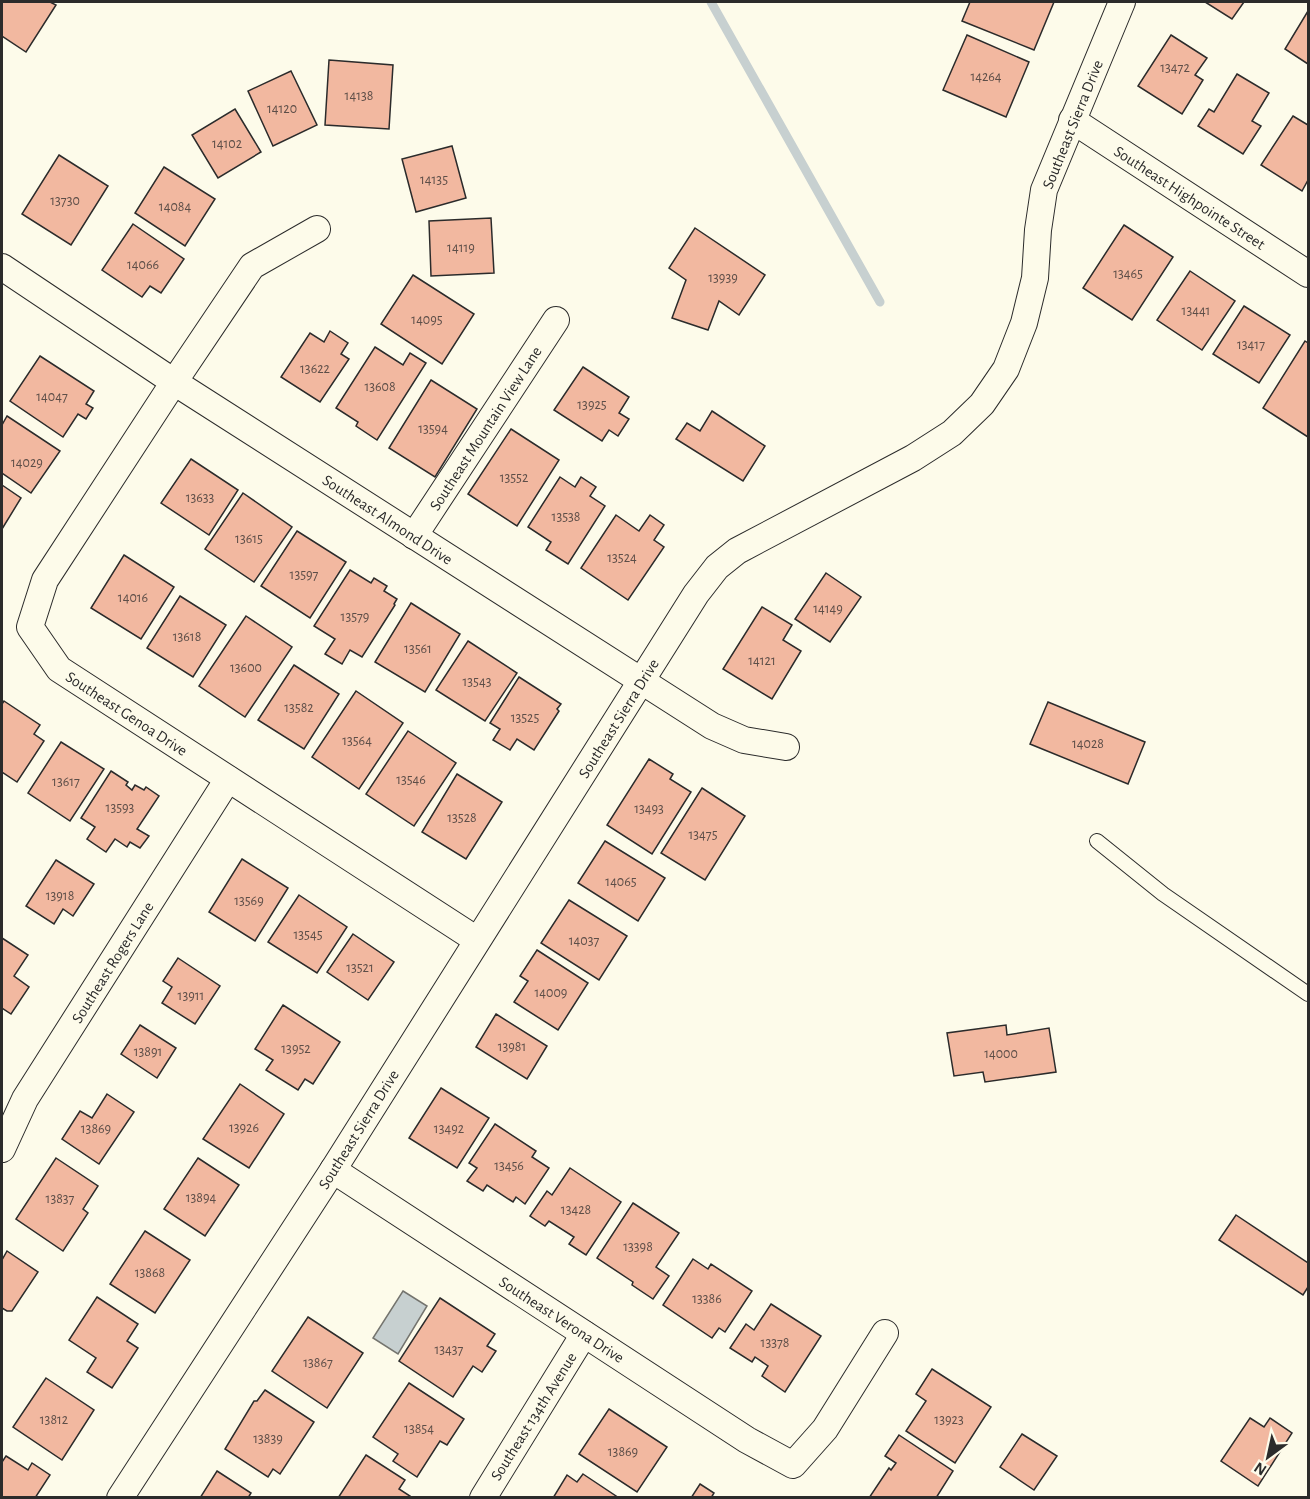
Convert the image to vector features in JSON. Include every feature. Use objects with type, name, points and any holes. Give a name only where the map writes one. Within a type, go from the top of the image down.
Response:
[{"type":"street","name":"Southeast Sierra Drive","points":[[120,1497],[333,1170],[696,594],[717,567],[737,551],[913,458],[952,433],[982,404],[1006,369],[1024,323],[1035,278],[1038,230],[1044,190],[1122,2]]},
{"type":"street","name":"Southeast Highpointe Street","points":[[1072,120],[1308,274]]},
{"type":"street","points":[[174,382],[252,266],[317,229]]},
{"type":"street","name":"Southeast Almond Drive","points":[[2,267],[174,382],[712,726],[744,740],[786,747]]},
{"type":"street","name":"Southeast Mountain View Lane","points":[[414,536],[556,320]]},
{"type":"street","name":"Southeast Genoa Drive","points":[[174,382],[45,580],[30,627],[60,669],[477,940]]},
{"type":"street","name":"Southeast Rogers Lane","points":[[2,1149],[25,1099],[228,779]]},
{"type":"street","name":"Southeast Verona Drive","points":[[333,1170],[747,1440],[793,1465],[825,1429],[885,1333]]},
{"type":"street","name":"Southeast 134th Avenue","points":[[483,1497],[584,1334]]},
{"type":"lane","points":[[1097,841],[1163,894],[1308,994]]},
{"type":"shaded area","points":[[403,1291],[427,1306],[398,1354],[373,1338]]},
{"type":"building","points":[[2,2],[50,2],[56,5],[26,52],[2,36]]},
{"type":"building","points":[[970,2],[1054,2],[1034,50],[962,21]]},
{"type":"building","points":[[1205,2],[1244,2],[1232,19]]},
{"type":"building","points":[[1308,11],[1308,64],[1285,49]]},
{"type":"building","points":[[967,35],[1029,62],[1006,117],[943,90]]},
{"type":"building","points":[[1171,35],[1207,58],[1195,75],[1203,80],[1182,114],[1138,86]]},
{"type":"building","points":[[329,60],[393,65],[389,129],[325,125]]},
{"type":"building","points":[[291,71],[317,125],[273,146],[248,91]]},
{"type":"building","points":[[1237,74],[1269,93],[1252,121],[1261,126],[1243,154],[1198,126],[1209,109],[1214,112]]},
{"type":"building","points":[[235,109],[261,152],[218,178],[192,135]]},
{"type":"building","points":[[1293,116],[1308,125],[1308,180],[1302,191],[1261,165]]},
{"type":"building","points":[[452,146],[466,198],[416,212],[402,159]]},
{"type":"building","points":[[59,155],[108,186],[71,245],[22,214]]},
{"type":"building","points":[[164,167],[215,199],[185,246],[135,213]]},
{"type":"building","points":[[491,218],[494,273],[431,276],[429,221]]},
{"type":"building","points":[[133,224],[184,259],[161,293],[150,286],[142,297],[102,270]]},
{"type":"building","points":[[1124,225],[1173,257],[1132,320],[1083,288]]},
{"type":"building","points":[[695,228],[765,275],[739,315],[719,301],[708,330],[672,318],[686,280],[669,268]]},
{"type":"building","points":[[1190,271],[1235,301],[1202,350],[1157,320]]},
{"type":"building","points":[[413,275],[474,314],[442,364],[381,324]]},
{"type":"building","points":[[1244,306],[1290,335],[1259,383],[1213,354]]},
{"type":"building","points":[[330,331],[348,343],[341,354],[349,359],[320,402],[281,377],[310,333],[324,342]]},
{"type":"building","points":[[1305,341],[1308,343],[1308,437],[1263,408]]},
{"type":"building","points":[[375,347],[403,365],[410,353],[426,363],[377,440],[356,426],[358,422],[336,408]]},
{"type":"building","points":[[40,356],[94,391],[86,404],[93,408],[86,419],[78,414],[63,437],[10,401]]},
{"type":"building","points":[[583,367],[629,397],[619,413],[629,419],[618,436],[609,430],[602,441],[554,410]]},
{"type":"building","points":[[431,380],[477,409],[435,477],[389,448]]},
{"type":"building","points":[[712,411],[765,446],[743,481],[676,439],[687,423],[700,431]]},
{"type":"building","points":[[7,416],[60,451],[31,493],[2,473],[2,425]]},
{"type":"building","points":[[511,429],[559,460],[517,526],[468,494]]},
{"type":"building","points":[[191,459],[238,490],[209,535],[161,503]]},
{"type":"building","points":[[560,477],[575,487],[581,477],[596,487],[590,496],[605,506],[568,564],[546,550],[551,542],[528,527]]},
{"type":"building","points":[[2,485],[21,498],[2,529]]},
{"type":"building","points":[[243,493],[292,527],[254,582],[205,549]]},
{"type":"building","points":[[616,515],[639,531],[650,515],[664,525],[654,540],[664,547],[628,600],[581,568]]},
{"type":"building","points":[[297,531],[346,562],[310,618],[261,586]]},
{"type":"building","points":[[124,555],[174,587],[141,639],[91,608]]},
{"type":"building","points":[[350,570],[371,583],[374,578],[387,586],[384,591],[397,599],[362,657],[350,650],[342,664],[325,654],[335,639],[314,626]]},
{"type":"building","points":[[826,573],[861,597],[830,642],[795,619]]},
{"type":"building","points":[[180,596],[226,625],[193,677],[147,648]]},
{"type":"building","points":[[411,603],[460,634],[425,692],[375,662]]},
{"type":"building","points":[[762,607],[792,625],[783,640],[801,651],[772,699],[723,669]]},
{"type":"building","points":[[246,616],[292,647],[245,717],[199,686]]},
{"type":"building","points":[[468,641],[517,673],[485,721],[436,690]]},
{"type":"building","points":[[294,665],[339,694],[304,749],[258,720]]},
{"type":"building","points":[[519,677],[561,704],[557,709],[559,711],[534,750],[517,739],[510,750],[493,740],[500,729],[490,723]]},
{"type":"building","points":[[356,691],[403,723],[359,789],[312,757]]},
{"type":"building","points":[[4,701],[40,725],[34,734],[44,741],[17,782],[2,772],[2,704]]},
{"type":"building","points":[[1048,702],[1145,742],[1128,784],[1030,744]]},
{"type":"building","points":[[408,731],[456,763],[414,826],[366,794]]},
{"type":"building","points":[[61,742],[104,769],[70,821],[28,793]]},
{"type":"building","points":[[649,759],[673,774],[670,779],[691,792],[652,854],[607,825]]},
{"type":"building","points":[[111,771],[128,782],[126,785],[132,790],[135,785],[144,790],[146,787],[159,796],[137,829],[149,836],[140,848],[130,842],[127,847],[115,839],[106,852],[87,839],[95,827],[81,818]]},
{"type":"building","points":[[457,774],[502,802],[466,859],[422,832]]},
{"type":"building","points":[[702,788],[745,816],[705,880],[661,853]]},
{"type":"building","points":[[605,841],[665,878],[638,921],[578,883]]},
{"type":"building","points":[[242,859],[288,888],[255,941],[209,912]]},
{"type":"building","points":[[56,860],[94,884],[73,916],[63,909],[54,924],[26,906]]},
{"type":"building","points":[[299,895],[347,927],[317,973],[268,942]]},
{"type":"building","points":[[569,900],[627,936],[599,980],[541,943]]},
{"type":"building","points":[[353,934],[394,962],[368,1000],[327,972]]},
{"type":"building","points":[[2,938],[28,955],[14,976],[29,987],[11,1014],[2,1008]]},
{"type":"building","points":[[537,950],[588,983],[558,1030],[514,1002],[528,981],[520,976]]},
{"type":"building","points":[[178,958],[220,986],[195,1024],[162,1003],[172,987],[163,981]]},
{"type":"building","points":[[283,1005],[340,1042],[313,1084],[305,1079],[298,1090],[266,1070],[273,1060],[255,1049]]},
{"type":"building","points":[[496,1014],[547,1046],[527,1079],[476,1047]]},
{"type":"building","points":[[140,1025],[176,1048],[157,1078],[121,1054]]},
{"type":"building","points":[[1006,1025],[1007,1035],[1049,1028],[1056,1072],[985,1082],[983,1072],[954,1076],[947,1033]]},
{"type":"building","points":[[240,1084],[284,1114],[249,1168],[203,1139]]},
{"type":"building","points":[[441,1088],[489,1118],[457,1168],[409,1138]]},
{"type":"building","points":[[107,1094],[134,1112],[99,1164],[62,1139],[80,1111],[92,1118]]},
{"type":"building","points":[[495,1124],[536,1151],[532,1157],[549,1168],[525,1204],[516,1197],[513,1202],[487,1185],[483,1191],[467,1181],[477,1168],[469,1163]]},
{"type":"building","points":[[56,1158],[98,1186],[83,1209],[88,1213],[63,1251],[16,1219]]},
{"type":"building","points":[[198,1158],[239,1185],[205,1236],[164,1209]]},
{"type":"building","points":[[570,1168],[621,1202],[586,1255],[569,1244],[574,1237],[549,1221],[545,1226],[530,1216],[547,1191],[552,1195]]},
{"type":"building","points":[[633,1203],[679,1233],[656,1267],[669,1276],[653,1299],[632,1285],[633,1282],[597,1258]]},
{"type":"building","points":[[1236,1215],[1308,1263],[1308,1287],[1303,1295],[1219,1240]]},
{"type":"building","points":[[145,1231],[190,1260],[155,1313],[110,1284]]},
{"type":"building","points":[[7,1251],[38,1272],[12,1311],[2,1308],[2,1260]]},
{"type":"building","points":[[693,1259],[708,1269],[711,1264],[752,1291],[725,1332],[719,1328],[712,1338],[663,1305]]},
{"type":"building","points":[[97,1297],[138,1324],[127,1341],[138,1348],[112,1388],[87,1372],[96,1358],[69,1340]]},
{"type":"building","points":[[440,1298],[495,1334],[487,1346],[496,1351],[482,1372],[473,1366],[453,1397],[399,1361]]},
{"type":"building","points":[[771,1304],[821,1336],[785,1392],[762,1376],[768,1366],[755,1357],[752,1362],[730,1348],[746,1324],[754,1330]]},
{"type":"building","points":[[308,1317],[363,1353],[327,1408],[272,1371]]},
{"type":"building","points":[[932,1369],[991,1407],[955,1463],[906,1431],[926,1401],[916,1394]]},
{"type":"building","points":[[46,1378],[94,1410],[62,1460],[13,1427]]},
{"type":"building","points":[[409,1383],[464,1419],[447,1445],[440,1441],[417,1477],[393,1461],[398,1454],[373,1437]]},
{"type":"building","points":[[265,1390],[314,1422],[280,1474],[273,1469],[268,1477],[225,1449],[254,1401],[257,1401]]},
{"type":"building","points":[[609,1409],[667,1447],[637,1492],[579,1454]]},
{"type":"building","points":[[1250,1418],[1264,1427],[1270,1418],[1292,1433],[1258,1486],[1221,1461]]},
{"type":"building","points":[[1022,1434],[1057,1456],[1034,1490],[1000,1467]]},
{"type":"building","points":[[899,1435],[953,1471],[936,1498],[869,1498],[889,1468],[891,1470],[896,1463],[885,1456]]},
{"type":"building","points":[[366,1455],[405,1480],[399,1489],[410,1496],[409,1498],[338,1498]]},
{"type":"building","points":[[6,1456],[28,1470],[32,1463],[50,1475],[35,1498],[2,1498],[2,1462]]},
{"type":"building","points":[[217,1471],[251,1493],[248,1498],[200,1498]]},
{"type":"building","points":[[583,1474],[619,1498],[553,1498],[567,1475],[577,1482]]},
{"type":"building","points":[[700,1484],[714,1493],[711,1498],[691,1498]]},
{"type":"waterway","points":[[711,2],[880,302]]}]
